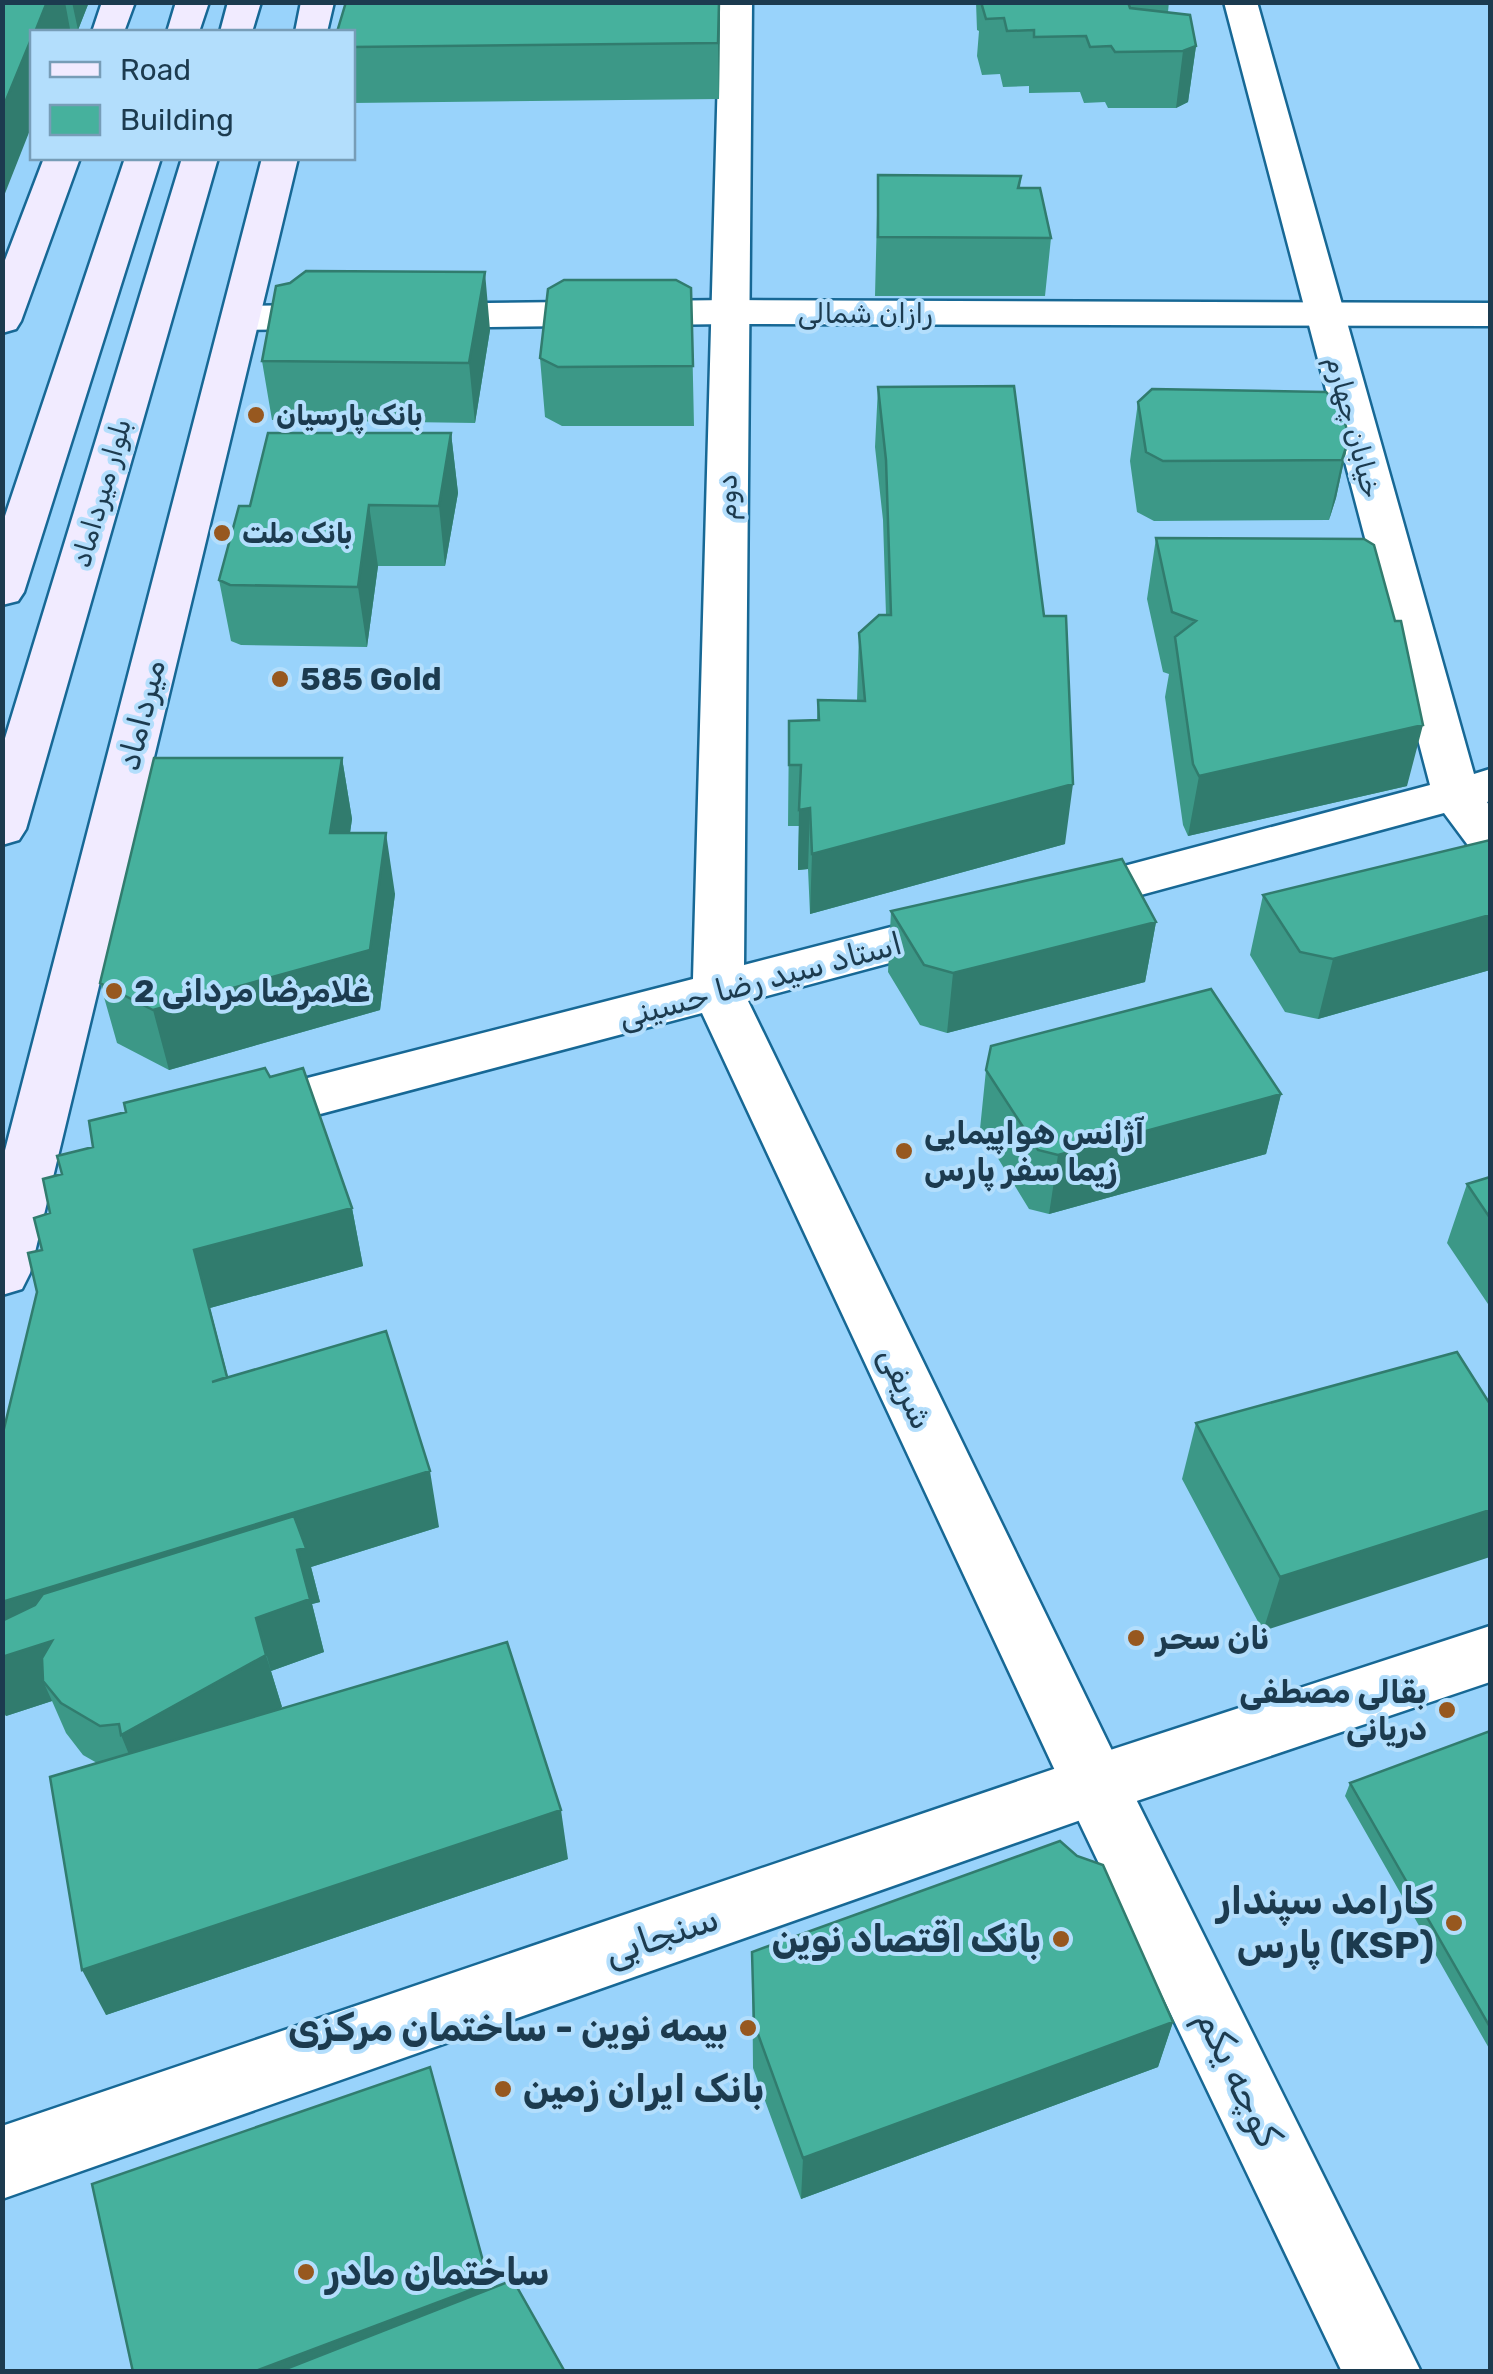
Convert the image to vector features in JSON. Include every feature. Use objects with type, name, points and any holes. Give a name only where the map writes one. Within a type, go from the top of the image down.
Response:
[{"type":"main road","points":[[109,30],[119,2]]},
{"type":"main road","points":[[184,30],[193,2]]},
{"type":"main road","points":[[237,30],[245,2]]},
{"type":"main road","points":[[311,30],[318,2]]},
{"type":"main road","points":[[3,316],[61,160]]},
{"type":"main road","name":"بلوار میرداماد","points":[[2,592],[142,160]]},
{"type":"main road","name":"بلوار میرداماد","points":[[2,829],[199,160]]},
{"type":"main road","name":"میرداماد","points":[[2,1273],[280,160]]},
{"type":"street","name":"دوم","points":[[718,992],[736,2]]},
{"type":"street","name":"خیابان چهارم","points":[[1240,2],[1323,315],[1490,840]]},
{"type":"street","name":"رازان شمالی","points":[[240,318],[730,312],[1490,315]]},
{"type":"street","name":"استاد سید رضا حسینی","points":[[200,1126],[1473,790]]},
{"type":"street","name":"شریفی","points":[[718,992],[1095,1785]]},
{"type":"street","points":[[28,1171],[86,1156]]},
{"type":"street","name":"سنجابی","points":[[2,2163],[1095,1785],[1490,1654]]},
{"type":"street","name":"کوچه یکم","points":[[1095,1785],[1383,2372]]},
{"type":"building","points":[[2,2],[47,2],[36,30],[30,30],[30,42],[2,110]]},
{"type":"building","points":[[346,2],[719,2],[718,43],[355,47],[355,30],[338,30]]},
{"type":"building","points":[[981,2],[1128,2],[1130,8],[1190,15],[1196,46],[1183,51],[1115,52],[1111,46],[1090,47],[1086,36],[1034,37],[1034,30],[1007,31],[1004,18],[986,19]]},
{"type":"building","points":[[878,175],[1021,176],[1018,188],[1040,188],[1051,238],[878,237]]},
{"type":"building","points":[[306,271],[485,272],[469,363],[262,361],[276,286],[290,283]]},
{"type":"building","points":[[564,280],[676,280],[691,288],[693,366],[558,367],[540,358],[548,289]]},
{"type":"building","points":[[1014,386],[1044,616],[1066,616],[1073,784],[812,854],[810,808],[799,810],[801,765],[789,765],[789,721],[819,720],[818,700],[865,701],[859,633],[879,615],[891,615],[886,460],[878,387]]},
{"type":"building","points":[[1152,389],[1326,392],[1341,408],[1349,438],[1342,460],[1163,461],[1146,452],[1138,402]]},
{"type":"building","points":[[268,433],[451,433],[439,506],[369,505],[358,587],[230,585],[219,580],[239,506],[250,506]]},
{"type":"building","points":[[1156,538],[1364,539],[1374,545],[1395,621],[1401,621],[1423,725],[1199,776],[1193,764],[1175,637],[1196,621],[1172,612]]},
{"type":"building","points":[[154,758],[342,758],[330,833],[386,833],[370,950],[153,1010],[100,983]]},
{"type":"building","points":[[1490,840],[1490,915],[1333,959],[1300,952],[1263,895]]},
{"type":"building","points":[[1122,859],[1156,922],[953,973],[924,965],[891,911]]},
{"type":"building","points":[[1211,989],[1281,1094],[1058,1155],[1038,1150],[986,1070],[991,1046]]},
{"type":"building","points":[[265,1068],[270,1077],[303,1068],[352,1208],[194,1250],[227,1377],[212,1382],[386,1331],[430,1471],[2,1602],[2,1437],[37,1292],[28,1253],[42,1250],[34,1218],[50,1213],[43,1179],[62,1174],[57,1156],[93,1147],[89,1121],[126,1112],[124,1103]]},
{"type":"building","points":[[1490,1177],[1490,1218],[1467,1184]]},
{"type":"building","points":[[1457,1352],[1490,1404],[1490,1510],[1280,1577],[1196,1423]]},
{"type":"building","points":[[294,1516],[306,1548],[297,1550],[310,1599],[256,1618],[266,1655],[121,1735],[119,1724],[100,1726],[61,1703],[43,1681],[42,1658],[52,1641],[2,1657],[2,1621],[35,1605],[43,1594]]},
{"type":"building","points":[[507,1642],[561,1810],[82,1970],[50,1777]]},
{"type":"building","name":"کارامد سپندار پارس (KSP)","points":[[1490,1731],[1490,2027],[1350,1783]]},
{"type":"building","points":[[1060,1841],[1077,1856],[1103,1865],[1173,2022],[803,2158],[754,2023],[752,1952]]},
{"type":"building","name":"ساختمان مادر","points":[[430,2067],[489,2283],[253,2372],[133,2372],[92,2184]]},
{"type":"building","points":[[513,2280],[565,2372],[278,2372]]},
{"type":"place","name":"بانک پارسیان","points":[[256,415]]},
{"type":"place","name":"بانک ملت","points":[[222,533]]},
{"type":"place","name":"585 Gold","points":[[280,679]]},
{"type":"place","name":"غلامرضا مردانی 2","points":[[114,991]]},
{"type":"place","name":"آژانس هواپیمایی زیما سفر پارس","points":[[904,1151]]},
{"type":"place","name":"نان سحر","points":[[1136,1638]]},
{"type":"place","name":"بقالی مصطفی دریانی","points":[[1447,1710]]},
{"type":"place","name":"کارامد سپندار پارس (KSP)","points":[[1454,1923]]},
{"type":"place","name":"بانک اقتصاد نوین","points":[[1061,1939]]},
{"type":"place","name":"بیمه نوین - ساختمان مرکزی","points":[[748,2028]]},
{"type":"place","name":"بانک ایران زمین","points":[[503,2089]]},
{"type":"place","name":"ساختمان مادر","points":[[306,2272]]}]
